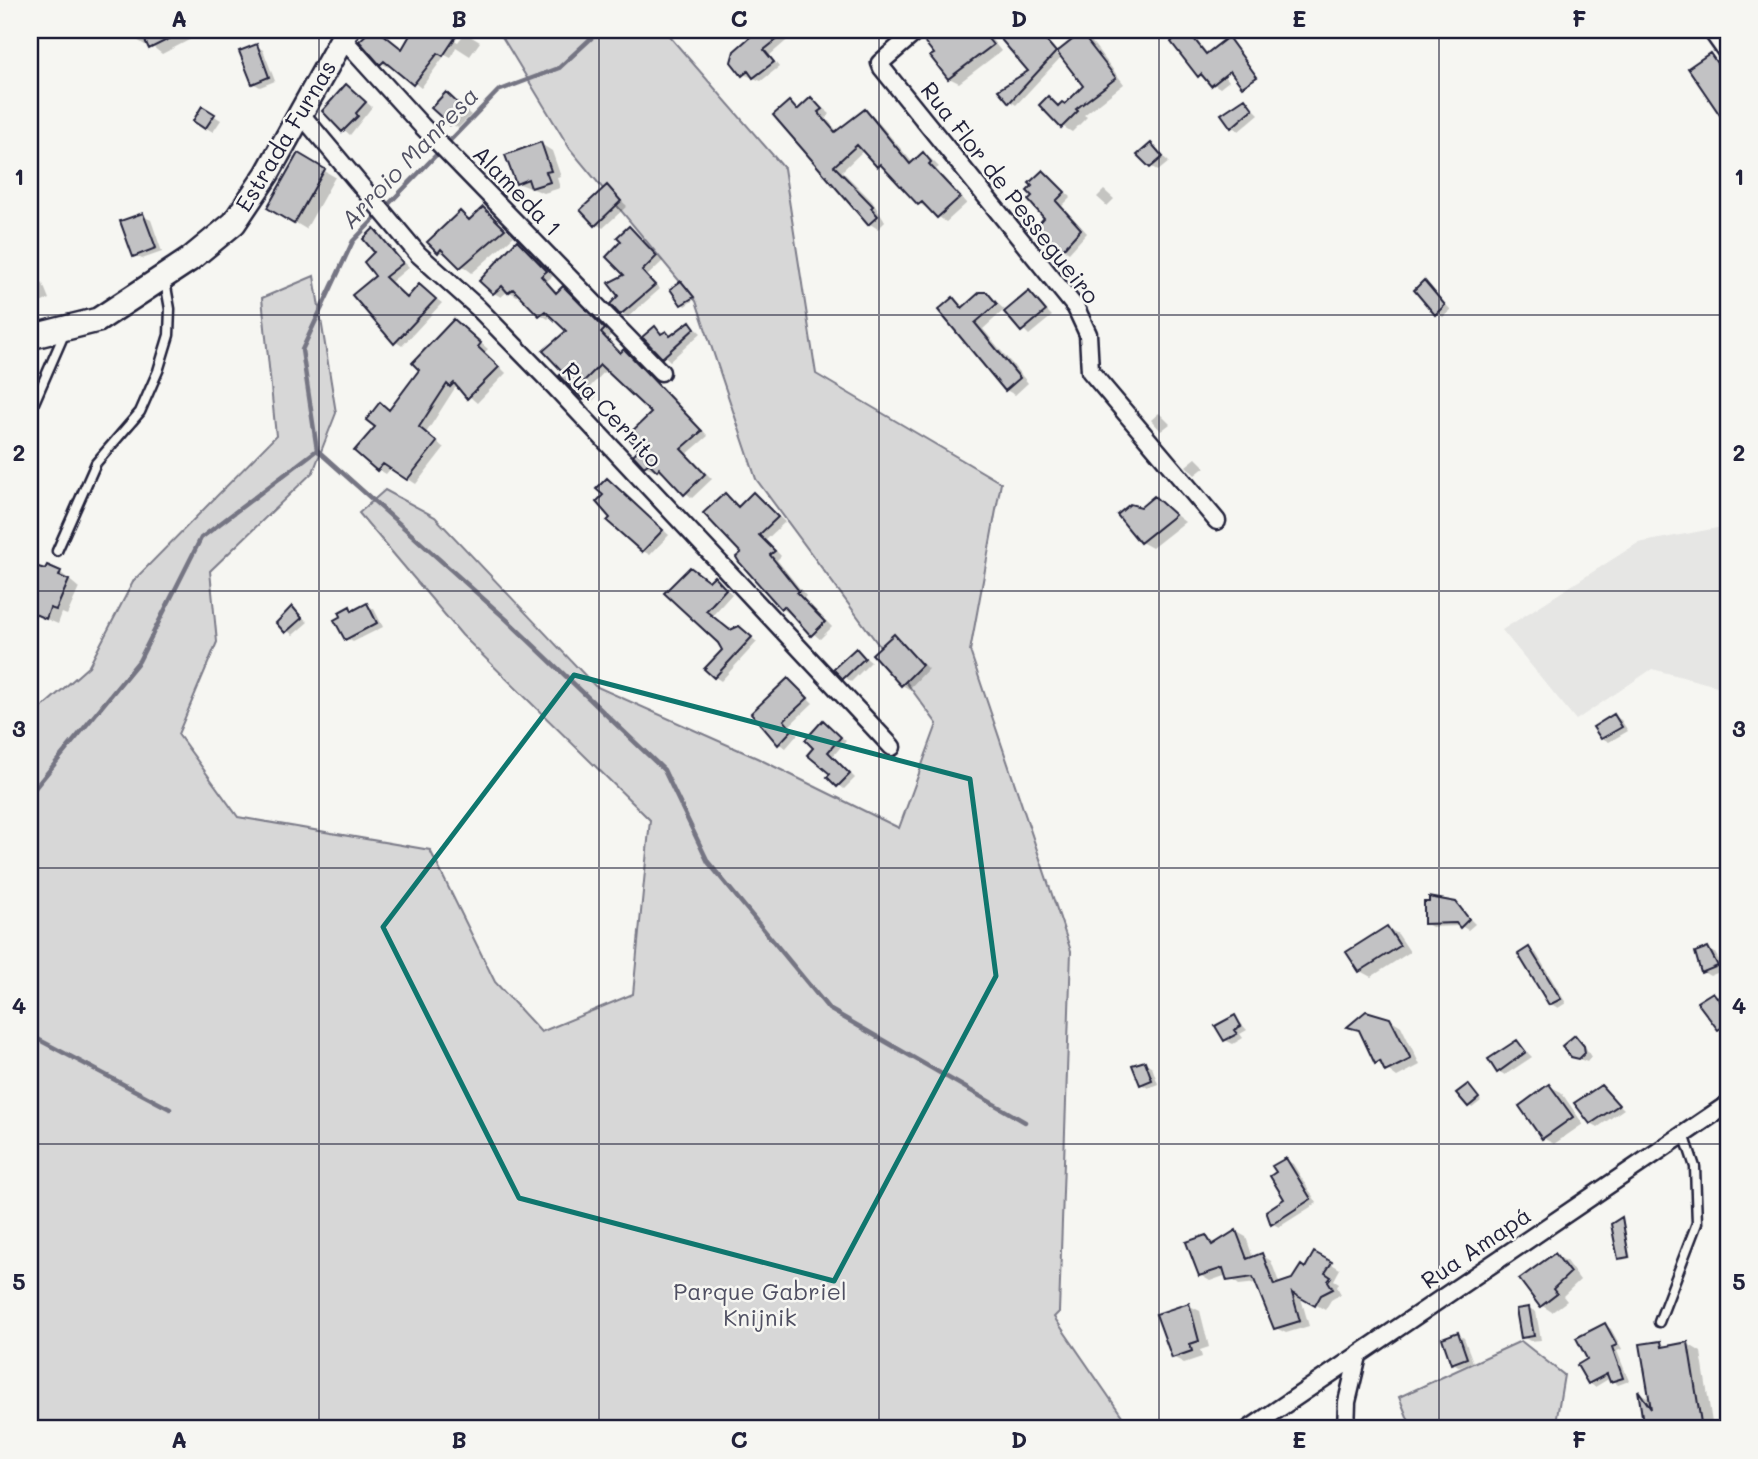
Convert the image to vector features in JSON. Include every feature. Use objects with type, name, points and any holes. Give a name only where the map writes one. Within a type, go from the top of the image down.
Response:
[{"type":"street","name":"Rua Flor de Pessegueiro","points":[[918,30],[880,63],[1076,308],[1088,334],[1090,371],[1217,522]]},
{"type":"street","points":[[1711,30],[1728,54]]},
{"type":"street","name":"Estrada Furnas","points":[[32,334],[66,329],[98,320],[164,277],[234,223],[267,174],[345,34]]},
{"type":"street","name":"Alameda 1","points":[[345,34],[422,127],[661,372]]},
{"type":"street","name":"Rua Cerrito","points":[[300,113],[418,254],[477,307],[555,387],[892,747]]},
{"type":"street","name":"Rua Amapá","points":[[1250,1429],[1728,1104]]},
{"type":"street","points":[[1346,1429],[1347,1402],[1358,1356]]},
{"type":"lane","points":[[57,551],[96,463],[127,431],[140,412],[158,371],[169,335],[170,309],[164,277]]},
{"type":"lane","points":[[30,412],[66,329]]},
{"type":"lane","points":[[1659,1322],[1697,1223],[1695,1167],[1684,1134]]},
{"type":"highlighted area","points":[[574,675],[970,779],[996,976],[834,1281],[519,1198],[383,927]]},
{"type":"shaded area","points":[[1728,526],[1728,689],[1652,669],[1576,720],[1502,630],[1638,543]]},
{"type":"green space","name":"Parque Gabriel Knijnik","points":[[507,30],[664,30],[784,168],[816,374],[1001,483],[970,651],[1071,951],[1059,1312],[1054,1317],[1131,1429],[30,1429],[30,718],[89,666],[134,580],[276,436],[262,298],[314,276],[336,413],[313,472],[210,571],[217,642],[178,734],[238,817],[430,850],[495,982],[541,1032],[633,994],[650,820],[462,635],[359,513],[385,490],[435,517],[595,686],[757,758],[899,828],[937,724],[756,479],[696,301],[570,149],[501,35]]},
{"type":"green space","points":[[1521,1341],[1564,1375],[1555,1429],[1412,1429],[1399,1397]]},
{"type":"building","points":[[140,30],[187,30],[149,49]]},
{"type":"building","points":[[371,30],[378,30],[402,49],[413,30],[441,30],[455,38],[443,56],[438,53],[413,85],[384,61],[380,65],[359,41]]},
{"type":"building","points":[[758,30],[789,30],[764,50],[774,62],[753,78],[748,71],[742,76],[731,62],[734,51]]},
{"type":"building","points":[[935,30],[981,30],[993,45],[948,79],[930,56],[934,54],[923,40]]},
{"type":"building","points":[[993,30],[1037,30],[1056,52],[1009,103],[998,90],[1028,71]]},
{"type":"building","points":[[1182,30],[1187,30],[1206,54],[1228,37],[1257,77],[1242,87],[1230,71],[1211,86],[1201,74],[1198,77],[1171,42]]},
{"type":"building","points":[[1081,33],[1116,78],[1076,109],[1078,111],[1061,128],[1039,105],[1048,96],[1058,106],[1062,102],[1065,104],[1083,86],[1057,52]]},
{"type":"building","points":[[257,44],[269,77],[252,84],[239,51]]},
{"type":"building","points":[[1710,53],[1721,69],[1728,64],[1728,127],[1688,68]]},
{"type":"building","points":[[346,84],[366,102],[356,113],[358,116],[342,132],[322,111]]},
{"type":"building","points":[[446,92],[465,110],[450,125],[431,108]]},
{"type":"building","points":[[811,97],[822,109],[818,112],[835,132],[865,109],[910,164],[923,152],[931,162],[929,164],[960,197],[937,218],[922,202],[918,205],[880,164],[877,167],[857,145],[834,166],[873,206],[871,208],[878,216],[868,225],[773,115],[789,101],[797,110]]},
{"type":"building","points":[[1245,98],[1253,109],[1231,128],[1221,114]]},
{"type":"building","points":[[202,106],[215,114],[205,129],[193,121]]},
{"type":"building","points":[[541,142],[551,171],[546,172],[550,182],[531,188],[528,179],[516,184],[505,155]]},
{"type":"building","points":[[1151,143],[1163,157],[1150,168],[1137,155]]},
{"type":"building","points":[[298,153],[325,169],[294,224],[267,208]]},
{"type":"building","points":[[1043,170],[1065,192],[1056,201],[1081,229],[1062,250],[1036,227],[1044,218],[1028,200],[1032,196],[1027,191],[1032,186],[1029,183]]},
{"type":"building","points":[[607,185],[621,201],[595,226],[580,210]]},
{"type":"building","points":[[483,207],[505,229],[460,268],[441,249],[438,253],[427,242],[460,211],[469,220]]},
{"type":"building","points":[[143,213],[156,248],[133,257],[120,221]]},
{"type":"building","points":[[629,226],[657,256],[642,271],[655,285],[620,315],[610,304],[618,296],[608,283],[624,275],[606,257],[621,241],[617,237]]},
{"type":"building","points":[[374,228],[403,263],[385,277],[407,298],[419,284],[436,299],[394,344],[352,295],[375,276],[364,262],[374,252],[363,239]]},
{"type":"building","points":[[517,240],[547,271],[541,276],[556,293],[563,286],[605,329],[601,333],[620,353],[624,349],[702,431],[681,449],[705,474],[684,495],[659,468],[657,471],[649,463],[644,467],[633,455],[639,449],[627,436],[651,413],[600,365],[583,382],[591,391],[583,400],[559,376],[563,372],[543,351],[566,331],[545,311],[539,316],[513,289],[508,293],[502,286],[493,294],[479,281]]},
{"type":"building","points":[[1424,280],[1445,305],[1435,315],[1414,290]]},
{"type":"building","points":[[681,281],[694,297],[681,305],[670,289]]},
{"type":"building","points":[[1029,291],[1046,311],[1021,332],[1004,312]]},
{"type":"building","points":[[980,292],[987,292],[997,304],[975,323],[1020,378],[1005,391],[938,310],[953,297],[962,308]]},
{"type":"building","points":[[454,319],[481,343],[478,347],[499,367],[467,399],[454,383],[450,387],[447,384],[419,427],[437,442],[407,480],[383,464],[377,471],[354,451],[375,427],[366,420],[380,402],[389,410],[419,370],[412,363]]},
{"type":"building","points":[[690,321],[695,328],[662,358],[642,337],[655,326],[661,334],[666,331],[670,336]]},
{"type":"building","points":[[607,478],[663,530],[642,552],[607,521],[610,518],[596,502],[603,495],[596,489]]},
{"type":"building","points":[[753,492],[778,517],[759,535],[775,551],[770,555],[799,591],[797,593],[825,622],[811,636],[784,606],[781,609],[739,562],[736,557],[741,553],[703,513],[725,493],[738,507]]},
{"type":"building","points":[[1154,496],[1175,515],[1140,543],[1117,515],[1130,504],[1141,507]]},
{"type":"building","points":[[47,565],[61,571],[59,576],[69,580],[56,610],[50,608],[46,619],[30,612],[30,578],[35,566],[45,569]]},
{"type":"building","points":[[690,567],[709,581],[714,576],[726,589],[706,611],[730,630],[739,626],[752,637],[714,678],[704,669],[722,650],[718,643],[664,593]]},
{"type":"building","points":[[367,603],[377,623],[345,640],[334,620],[341,616],[339,612],[350,606],[352,611]]},
{"type":"building","points":[[292,606],[302,618],[285,633],[276,623]]},
{"type":"building","points":[[894,634],[922,665],[901,686],[872,654]]},
{"type":"building","points":[[856,648],[865,658],[843,679],[833,669]]},
{"type":"building","points":[[788,678],[808,698],[784,720],[792,730],[778,745],[751,713]]},
{"type":"building","points":[[1614,714],[1622,727],[1601,739],[1593,727]]},
{"type":"building","points":[[823,720],[841,737],[828,752],[850,774],[837,787],[827,777],[830,774],[807,755],[813,748],[805,740]]},
{"type":"building","points":[[1429,897],[1456,902],[1469,919],[1460,928],[1456,923],[1424,924],[1424,902],[1429,902]]},
{"type":"building","points":[[1387,926],[1400,946],[1359,972],[1346,952]]},
{"type":"building","points":[[1529,947],[1561,999],[1549,1005],[1518,954]]},
{"type":"building","points":[[1708,947],[1718,966],[1701,973],[1695,952]]},
{"type":"building","points":[[1713,992],[1728,1012],[1728,1023],[1718,1030],[1697,1002]]},
{"type":"building","points":[[1366,1011],[1390,1018],[1411,1059],[1385,1072],[1380,1061],[1375,1064],[1359,1030],[1347,1027]]},
{"type":"building","points":[[1235,1015],[1241,1026],[1234,1030],[1237,1034],[1224,1041],[1215,1026]]},
{"type":"building","points":[[1575,1035],[1584,1046],[1585,1053],[1579,1059],[1571,1057],[1562,1046]]},
{"type":"building","points":[[1517,1040],[1526,1052],[1497,1073],[1488,1059]]},
{"type":"building","points":[[1145,1061],[1152,1080],[1140,1085],[1132,1065]]},
{"type":"building","points":[[1468,1084],[1479,1098],[1468,1107],[1456,1093]]},
{"type":"building","points":[[1549,1084],[1573,1117],[1542,1139],[1519,1106]]},
{"type":"building","points":[[1601,1085],[1619,1105],[1590,1124],[1574,1103]]},
{"type":"building","points":[[1286,1158],[1311,1199],[1271,1225],[1266,1211],[1284,1199],[1270,1176],[1276,1172],[1272,1166]]},
{"type":"building","points":[[1622,1217],[1629,1257],[1618,1259],[1611,1224]]},
{"type":"building","points":[[1236,1230],[1247,1259],[1262,1253],[1274,1285],[1292,1279],[1301,1265],[1305,1268],[1314,1252],[1332,1262],[1325,1273],[1331,1277],[1328,1281],[1333,1289],[1321,1295],[1315,1306],[1292,1293],[1300,1321],[1274,1329],[1253,1277],[1227,1281],[1223,1268],[1199,1276],[1186,1242],[1206,1235],[1212,1245]]},
{"type":"building","points":[[1555,1253],[1570,1273],[1553,1289],[1557,1294],[1540,1307],[1519,1279]]},
{"type":"building","points":[[1189,1303],[1199,1341],[1190,1344],[1192,1351],[1172,1358],[1156,1314]]},
{"type":"building","points":[[1529,1307],[1534,1336],[1521,1338],[1516,1309]]},
{"type":"building","points":[[1605,1323],[1617,1345],[1612,1347],[1623,1378],[1610,1382],[1607,1374],[1588,1384],[1577,1365],[1587,1359],[1576,1338]]},
{"type":"building","points":[[1458,1332],[1467,1358],[1451,1364],[1442,1338]]},
{"type":"building","points":[[1661,1341],[1662,1347],[1688,1342],[1702,1429],[1644,1429],[1638,1390],[1651,1409],[1640,1344]]},
{"type":"waterway","name":"Arroio Manresa","points":[[30,794],[139,661],[201,538],[317,450],[302,350],[353,241],[498,91],[559,68],[600,30]]},
{"type":"waterway","points":[[317,450],[506,619],[664,770],[708,862],[829,1009],[1025,1122]]},
{"type":"waterway","points":[[30,1035],[170,1109]]}]
